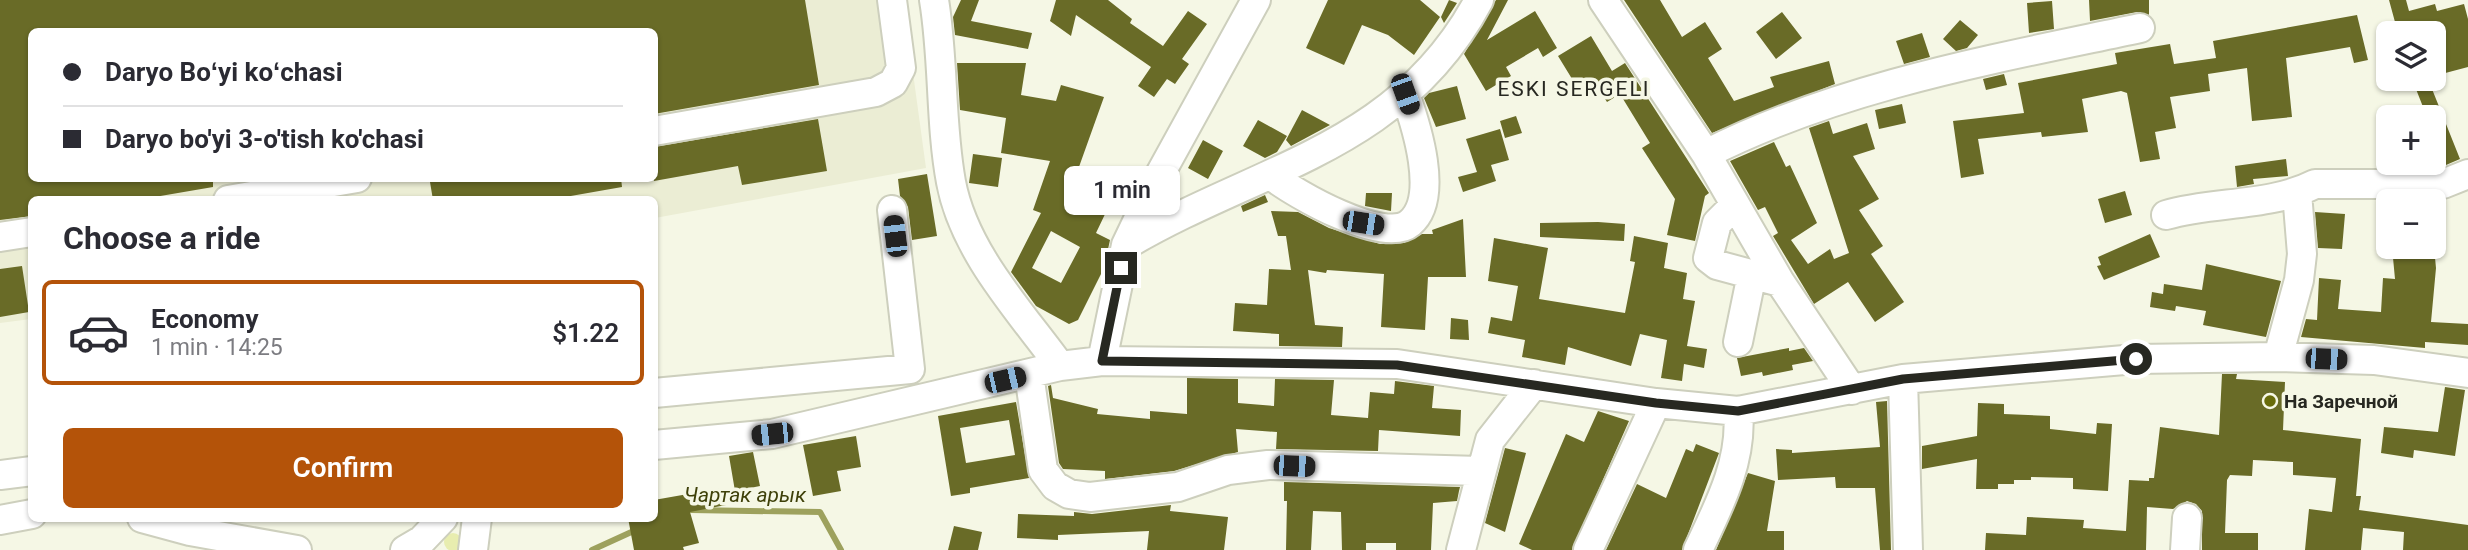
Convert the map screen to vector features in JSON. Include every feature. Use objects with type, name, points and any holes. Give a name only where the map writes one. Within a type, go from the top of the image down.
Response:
[{"type":"street","points":[[658,130],[876,92],[893,83],[901,68],[892,0]]},
{"type":"street","points":[[956,0],[936,12],[951,183],[969,233],[992,272],[1060,366]]},
{"type":"street","points":[[1102,361],[1126,245],[1158,176],[1256,0]]},
{"type":"street","points":[[1126,245],[1176,215],[1272,176],[1367,124],[1405,94],[1446,50],[1479,0]]},
{"type":"street","points":[[1603,0],[1706,154],[1780,282],[1852,390]]},
{"type":"street","points":[[1706,154],[1761,126],[1904,82],[1994,59],[2140,28]]},
{"type":"street","points":[[1272,176],[1295,194],[1363,223],[1396,229],[1409,225],[1418,214],[1423,197],[1421,140],[1405,94]]},
{"type":"street","points":[[2166,215],[2191,208],[2297,194],[2315,184],[2443,184],[2468,174]]},
{"type":"street","points":[[251,196],[334,182]]},
{"type":"street","points":[[2278,357],[2300,280],[2302,254],[2297,194]]},
{"type":"street","points":[[1735,205],[1717,223],[1708,258],[1717,265],[1780,282]]},
{"type":"street","points":[[658,393],[910,369],[892,210]]},
{"type":"street","points":[[0,237],[28,233]]},
{"type":"street","points":[[1738,342],[1752,274]]},
{"type":"street","points":[[658,445],[772,434],[1060,366],[1102,361],[1397,365],[1656,403],[1738,411],[1903,379],[2136,359],[2278,357],[2396,362],[2468,373]]},
{"type":"street","points":[[854,374],[859,414]]},
{"type":"street","points":[[1029,374],[1043,470],[1055,486],[1069,494],[1090,497],[1178,487],[1228,470],[1268,466],[1480,471]]},
{"type":"street","points":[[1903,379],[1908,550]]},
{"type":"street","points":[[1461,550],[1490,440],[1534,384]]},
{"type":"street","points":[[1587,550],[1656,403]]},
{"type":"street","points":[[1698,550],[1724,497],[1741,435],[1738,411]]},
{"type":"street","points":[[0,475],[28,472]]},
{"type":"street","points":[[0,520],[28,515]]},
{"type":"street","points":[[2185,550],[2187,518]]},
{"type":"street","points":[[157,522],[190,531],[297,550]]},
{"type":"street","points":[[405,550],[422,540],[439,522]]},
{"type":"street","points":[[473,550],[476,522]]},
{"type":"shaded area","points":[[0,0],[903,0],[926,168],[658,217],[658,196],[28,196],[28,319],[0,323]]},
{"type":"green space","points":[[449,533],[457,533],[462,542],[460,549],[449,551],[444,546],[444,538]]},
{"type":"building","points":[[0,0],[805,0],[819,85],[658,113],[658,28],[28,28],[28,182],[213,182],[213,187],[160,196],[28,196],[28,216],[0,220]]},
{"type":"building","points":[[961,0],[979,0],[971,21],[1032,33],[1028,49],[955,35],[953,17]]},
{"type":"building","points":[[1056,0],[1108,0],[1132,19],[1130,23],[1163,46],[1188,11],[1207,24],[1182,59],[1189,64],[1175,84],[1167,79],[1154,97],[1138,86],[1151,67],[1076,15],[1071,36],[1050,21]]},
{"type":"building","points":[[1328,0],[1420,0],[1440,17],[1414,55],[1388,35],[1362,25],[1344,65],[1306,48]]},
{"type":"building","points":[[1449,0],[1457,3],[1444,23],[1441,17]]},
{"type":"building","points":[[1496,0],[1508,0],[1487,40],[1535,11],[1557,48],[1543,57],[1538,48],[1506,67],[1511,76],[1486,91],[1464,54]]},
{"type":"building","points":[[1624,0],[1660,0],[1682,37],[1705,22],[1722,49],[1708,58],[1734,101],[1774,87],[1770,77],[1829,61],[1835,84],[1712,133]]},
{"type":"building","points":[[2089,0],[2149,0],[2149,15],[2137,12],[2090,21]]},
{"type":"building","points":[[2389,0],[2406,0],[2409,11],[2435,4],[2437,11],[2464,4],[2468,19],[2468,67],[2446,73],[2446,21],[2395,21]]},
{"type":"building","points":[[2052,1],[2054,29],[2029,33],[2027,3]]},
{"type":"building","points":[[1782,12],[1802,38],[1776,59],[1756,32]]},
{"type":"building","points":[[2357,15],[2368,60],[2354,63],[2350,47],[2286,58],[2292,117],[2252,121],[2247,68],[2208,74],[2210,91],[2170,97],[2176,128],[2155,132],[2160,159],[2140,162],[2127,93],[2121,91],[2082,99],[2088,132],[2042,137],[2041,132],[1978,139],[1984,174],[1961,178],[1953,121],[2024,113],[2018,83],[2117,64],[2115,53],[2170,44],[2174,64],[2216,58],[2213,41]]},
{"type":"building","points":[[1960,20],[1978,35],[1967,48],[1956,51],[1943,39]]},
{"type":"building","points":[[1922,33],[1930,57],[1904,64],[1896,41]]},
{"type":"building","points":[[1591,36],[1612,71],[1625,63],[1709,193],[1705,196],[1695,241],[1667,235],[1675,199],[1642,148],[1650,143],[1620,94],[1607,102],[1592,78],[1577,87],[1558,56]]},
{"type":"building","points":[[957,63],[1026,63],[1021,95],[1056,101],[1061,85],[1104,97],[1070,192],[1107,210],[1096,233],[1110,240],[1104,268],[1078,320],[1069,324],[1036,306],[1011,272],[1041,213],[1033,210],[1050,161],[1001,153],[1006,118],[960,110]],"holes":[[[1051,231],[1080,247],[1061,283],[1032,268]]]},
{"type":"building","points":[[2004,74],[2007,85],[1986,90],[1983,79]]},
{"type":"building","points":[[1457,86],[1466,119],[1436,127],[1424,98],[1429,93]]},
{"type":"building","points":[[2417,91],[2433,91],[2438,105],[2422,105]]},
{"type":"building","points":[[1902,104],[1906,123],[1879,129],[1875,110]]},
{"type":"building","points":[[1302,110],[1330,125],[1291,146],[1286,140]]},
{"type":"building","points":[[1516,116],[1522,133],[1505,138],[1500,121]]},
{"type":"building","points":[[818,119],[827,171],[742,185],[738,166],[658,180],[658,146]]},
{"type":"building","points":[[1258,120],[1287,136],[1277,152],[1265,158],[1243,146]]},
{"type":"building","points":[[1829,121],[1833,134],[1867,123],[1875,149],[1853,156],[1879,199],[1859,210],[1883,246],[1871,254],[1904,302],[1875,322],[1848,282],[1814,304],[1773,236],[1778,233],[1765,207],[1758,210],[1730,161],[1774,142],[1786,167],[1790,165],[1817,223],[1791,240],[1808,264],[1830,249],[1834,259],[1849,253],[1809,128]]},
{"type":"building","points":[[2446,124],[2460,159],[2446,165]]},
{"type":"building","points":[[1500,129],[1509,160],[1491,165],[1496,181],[1463,192],[1458,177],[1477,172],[1466,139]]},
{"type":"building","points":[[1203,140],[1223,151],[1208,179],[1188,168]]},
{"type":"building","points":[[973,154],[1002,158],[998,187],[969,183]]},
{"type":"building","points":[[2286,159],[2288,176],[2253,179],[2254,184],[2237,187],[2235,166]]},
{"type":"building","points":[[1121,173],[1138,181],[1124,211],[1107,203]]},
{"type":"building","points":[[927,174],[937,236],[912,240],[908,207],[900,196],[898,179]]},
{"type":"building","points":[[430,182],[621,182],[622,187],[571,196],[432,196]]},
{"type":"building","points":[[2125,191],[2132,215],[2105,223],[2098,199]]},
{"type":"building","points":[[1366,193],[1392,193],[1391,211],[1365,206]]},
{"type":"building","points":[[1265,195],[1268,202],[1243,212],[1241,206]]},
{"type":"building","points":[[1271,211],[1298,212],[1329,228],[1380,244],[1404,243],[1422,234],[1433,234],[1432,230],[1463,219],[1466,277],[1428,277],[1425,330],[1381,327],[1384,274],[1308,270],[1315,325],[1343,327],[1342,347],[1279,346],[1279,334],[1233,331],[1235,303],[1267,305],[1269,269],[1291,270],[1286,236],[1278,236]]},
{"type":"building","points":[[2315,212],[2345,214],[2342,249],[2318,248]]},
{"type":"building","points":[[1540,223],[1625,224],[1624,241],[1540,237]]},
{"type":"building","points":[[2150,234],[2160,257],[2104,280],[2097,266],[2101,265],[2098,257]]},
{"type":"building","points":[[1634,236],[1668,243],[1664,268],[1687,273],[1683,299],[1695,301],[1687,346],[1707,349],[1704,368],[1684,364],[1682,381],[1661,378],[1667,340],[1640,334],[1631,366],[1568,347],[1565,365],[1522,357],[1525,340],[1488,333],[1491,317],[1512,321],[1518,286],[1488,281],[1494,238],[1548,248],[1539,299],[1625,313],[1635,262],[1630,261]]},
{"type":"building","points":[[2393,259],[2435,259],[2431,322],[2468,324],[2468,345],[2425,342],[2425,348],[2301,337],[2306,319],[2317,320],[2319,278],[2341,280],[2338,309],[2381,312],[2383,278],[2395,279]]},
{"type":"building","points":[[2206,264],[2281,281],[2266,337],[2203,325],[2206,311],[2176,306],[2175,311],[2150,307],[2152,292],[2163,294],[2164,284],[2202,290]]},
{"type":"building","points":[[22,266],[28,312],[0,317],[0,269]]},
{"type":"building","points":[[1451,318],[1468,320],[1469,340],[1450,339]]},
{"type":"building","points":[[1789,348],[1789,351],[1804,348],[1813,361],[1792,365],[1793,370],[1763,376],[1762,372],[1741,376],[1737,358]]},
{"type":"building","points":[[2222,374],[2237,374],[2236,379],[2285,382],[2283,430],[2361,439],[2356,496],[2361,496],[2359,510],[2468,525],[2468,550],[2403,550],[2404,532],[2363,528],[2361,550],[2305,550],[2309,509],[2332,512],[2336,478],[2293,475],[2293,462],[2253,460],[2252,476],[2230,475],[2227,480],[2225,533],[2258,533],[2258,550],[2202,550],[2202,511],[2196,504],[2187,501],[2173,509],[2147,507],[2146,550],[1985,550],[1986,533],[2026,535],[2027,517],[2084,520],[2083,528],[2126,531],[2129,480],[2149,481],[2149,478],[2154,478],[2160,427],[2219,435]]},
{"type":"building","points":[[1187,378],[1238,379],[1238,403],[1274,406],[1275,379],[1334,380],[1331,415],[1368,418],[1370,392],[1394,394],[1395,381],[1434,386],[1432,408],[1461,410],[1460,436],[1379,430],[1378,451],[1276,449],[1277,432],[1236,429],[1238,452],[1174,471],[1105,479],[1105,471],[1063,469],[1059,463],[1048,386],[1051,385],[1053,398],[1098,409],[1097,414],[1150,419],[1150,411],[1187,414]]},
{"type":"building","points":[[2445,387],[2465,390],[2455,456],[2414,450],[2413,458],[2381,453],[2384,427],[2438,432]]},
{"type":"building","points":[[1887,401],[1891,550],[1880,550],[1875,488],[1836,488],[1835,477],[1778,480],[1776,449],[1792,450],[1792,453],[1880,447],[1876,402]]},
{"type":"building","points":[[1016,402],[1029,478],[970,488],[970,493],[951,496],[938,416]],"holes":[[[1009,420],[1015,455],[966,463],[960,428]]]},
{"type":"building","points":[[1978,403],[2004,404],[2004,414],[2050,416],[2050,429],[2096,434],[2097,423],[2112,424],[2108,491],[2073,489],[2073,478],[2031,477],[2031,480],[2014,480],[2014,484],[1998,484],[1998,489],[1976,489],[1977,459],[1922,469],[1922,446],[1977,436]]},
{"type":"building","points":[[1598,411],[1629,421],[1572,550],[1532,550],[1519,544],[1566,434],[1584,442]]},
{"type":"building","points":[[856,436],[861,467],[837,471],[841,491],[813,496],[803,445]]},
{"type":"building","points":[[1696,444],[1719,453],[1682,550],[1606,550],[1637,484],[1666,498],[1686,449],[1693,452]]},
{"type":"building","points":[[1505,448],[1526,453],[1505,532],[1485,523]]},
{"type":"building","points":[[753,452],[760,486],[735,491],[729,456]]},
{"type":"building","points":[[1748,473],[1775,481],[1767,531],[1784,531],[1784,550],[1716,550]]},
{"type":"building","points":[[1284,482],[1460,487],[1457,501],[1433,503],[1431,550],[1396,550],[1396,543],[1366,543],[1366,550],[1342,550],[1341,512],[1313,511],[1311,550],[1286,550],[1287,501],[1284,501]]},
{"type":"building","points":[[722,488],[726,505],[690,512],[699,543],[683,547],[684,550],[634,550],[629,522],[658,522],[658,499]]},
{"type":"building","points":[[1171,505],[1170,511],[1228,517],[1224,550],[1147,550],[1149,531],[1058,535],[1058,540],[1017,538],[1018,514],[1074,516],[1074,512],[1092,514]]},
{"type":"building","points":[[954,526],[982,532],[978,550],[948,550]]},
{"type":"waterway","name":"Чартак арык","points":[[691,510],[820,512],[841,550]]},
{"type":"waterway","name":"Чартак арык","points":[[592,550],[638,529]]},
{"type":"place","name":"На Заречной","points":[[2270,401]]},
{"type":"district","name":"ESKI SERGELI","points":[[1574,89]]},
{"type":"route","points":[[1121,268],[1102,361],[1151,359],[1397,365],[1656,403],[1738,411],[1903,379],[2136,359]]}]
